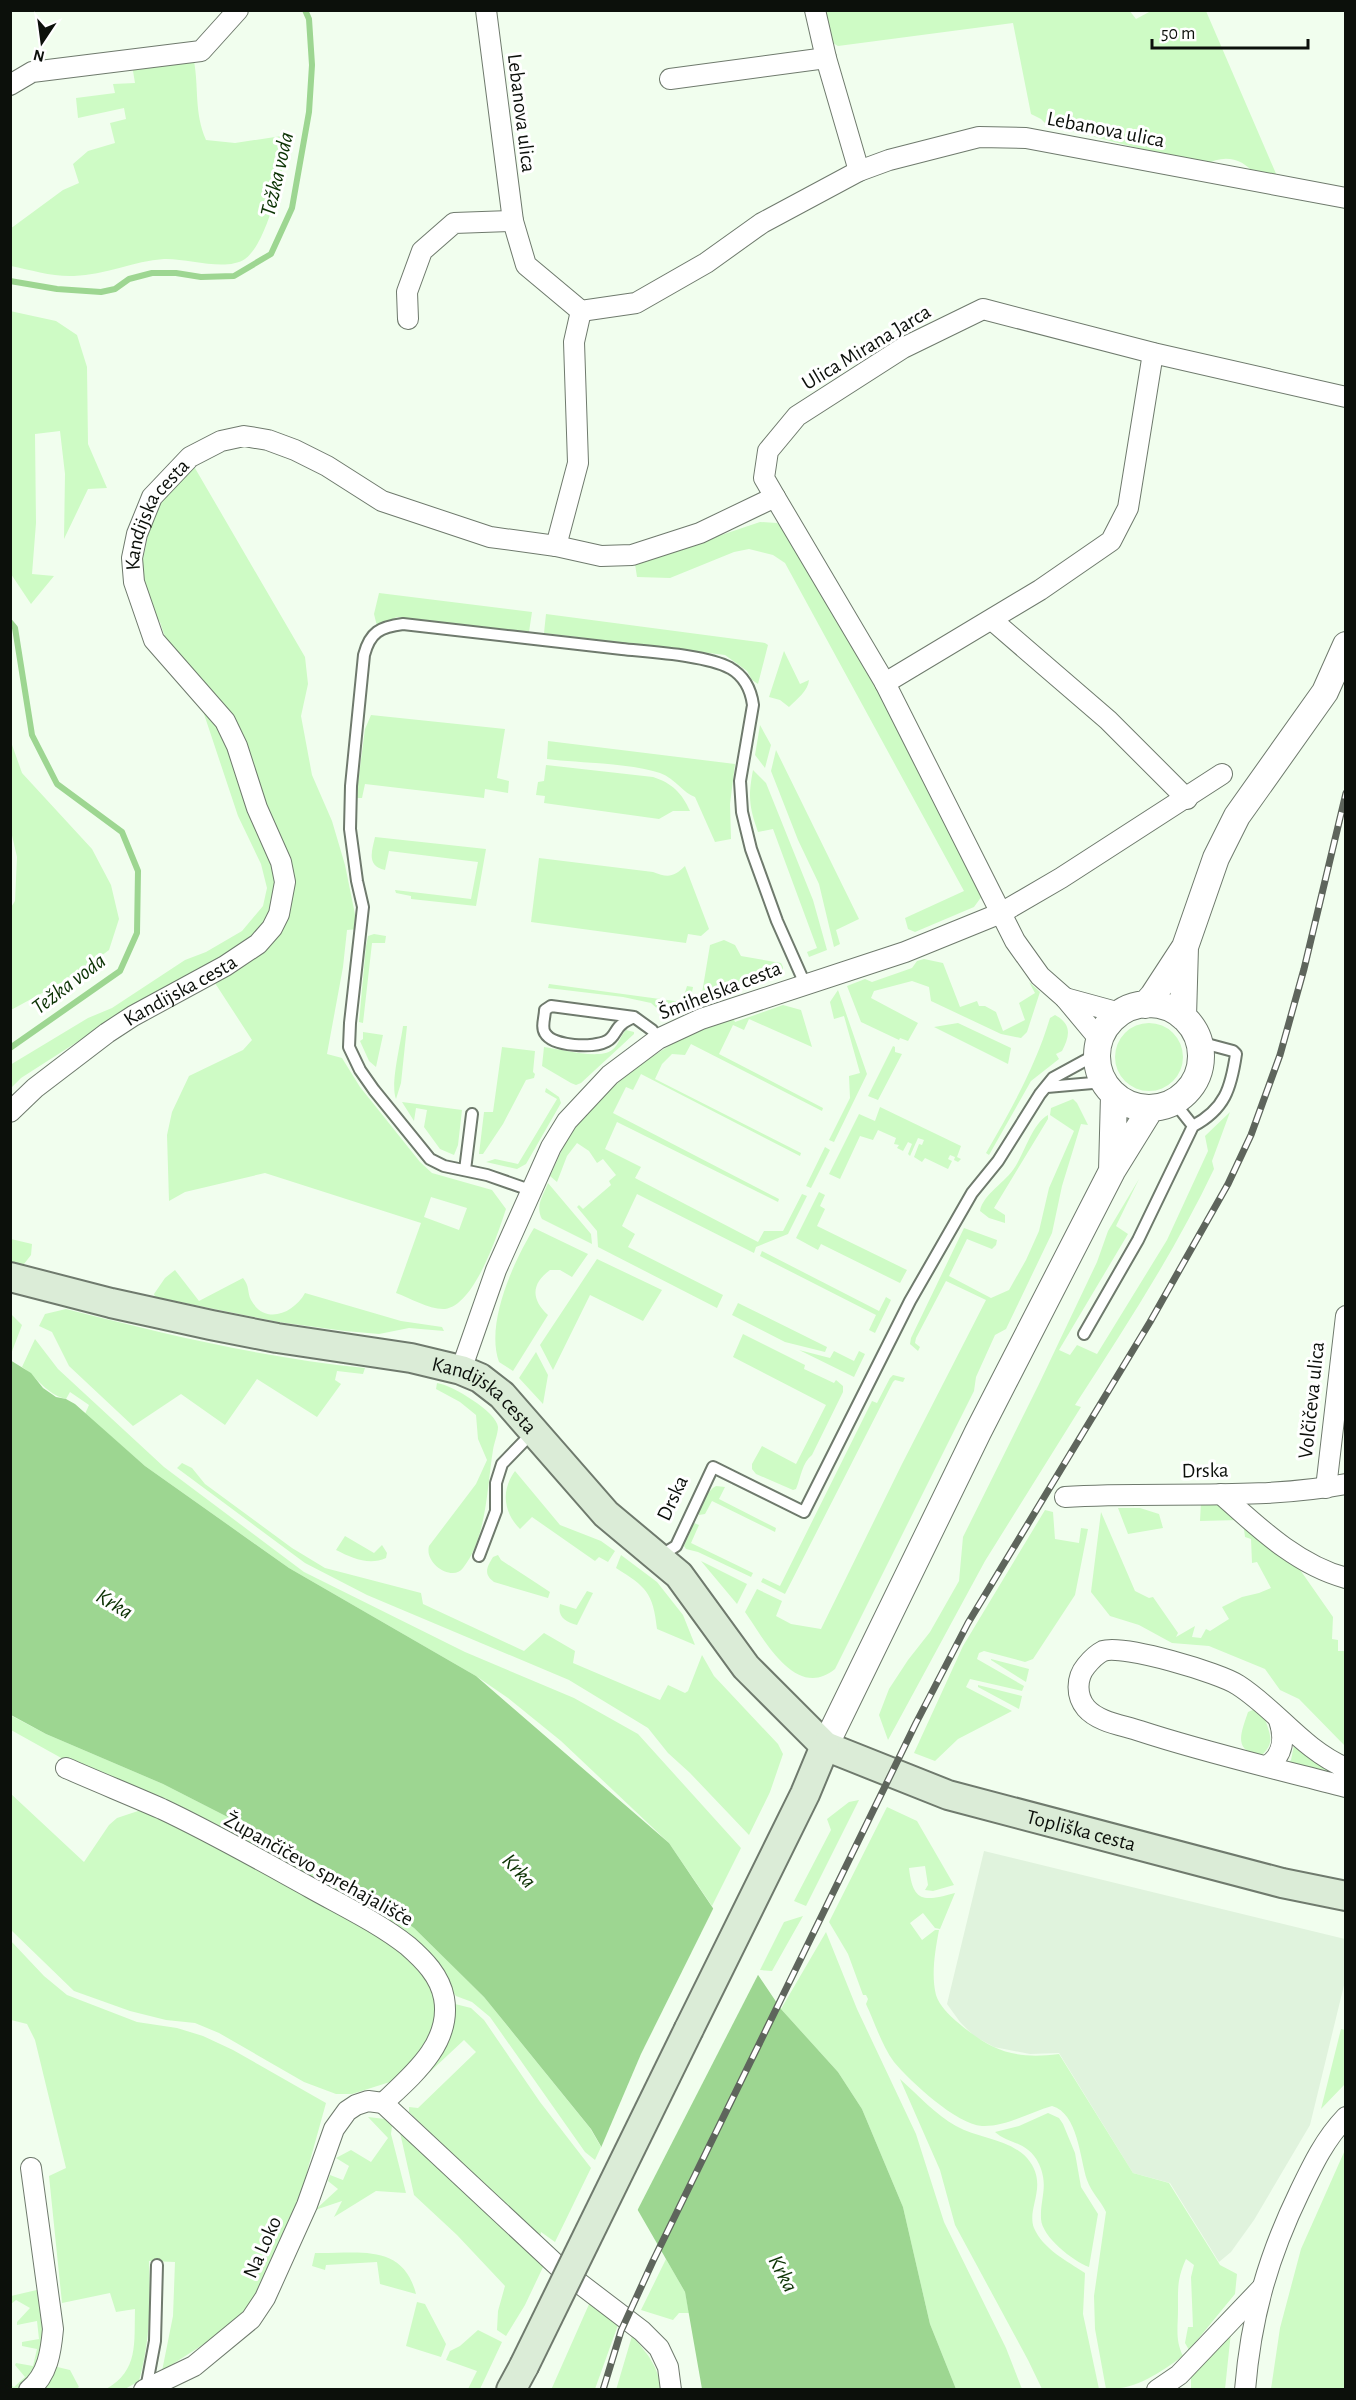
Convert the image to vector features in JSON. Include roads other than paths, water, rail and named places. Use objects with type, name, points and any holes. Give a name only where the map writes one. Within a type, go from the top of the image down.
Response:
[{"type":"main road","name":"Kandijska cesta","points":[[10,1277],[193,1321],[278,1338],[411,1358],[461,1370],[480,1378],[502,1395],[606,1514],[679,1575],[746,1667],[825,1746]]},
{"type":"main road","points":[[517,2378],[805,1794],[825,1746]]},
{"type":"main road","name":"Topliška cesta","points":[[825,1746],[948,1795],[1282,1883],[1346,1896]]},
{"type":"street","points":[[10,85],[32,72],[201,51],[238,10]]},
{"type":"street","name":"Lebanova ulica","points":[[486,10],[513,220],[526,265],[581,311],[636,303],[706,263],[762,223],[859,171],[890,160],[979,137],[1026,138],[1346,198]]},
{"type":"street","points":[[815,10],[826,58],[859,171]]},
{"type":"street","points":[[670,79],[826,58]]},
{"type":"street","points":[[408,319],[407,292],[422,251],[454,223],[513,220]]},
{"type":"street","name":"Ulica Mirana Jarca","points":[[1001,913],[885,683],[764,478],[768,451],[797,416],[903,348],[984,309],[1153,353],[1346,397]]},
{"type":"street","points":[[581,311],[574,342],[578,463],[556,546],[601,556],[632,555],[700,533],[775,497]]},
{"type":"street","points":[[885,683],[1040,590],[1111,541],[1128,508],[1153,353]]},
{"type":"street","name":"Kandijska cesta","points":[[10,1112],[34,1088],[107,1033],[133,1016],[225,966],[258,944],[272,928],[279,914],[285,882],[281,862],[257,808],[237,746],[225,721],[154,640],[134,582],[132,558],[143,519],[152,497],[176,471],[190,457],[221,441],[244,436],[268,440],[327,466],[382,501],[490,537],[556,546]]},
{"type":"street","points":[[992,620],[1108,720],[1187,799]]},
{"type":"street","points":[[1145,1005],[1185,947],[1216,858],[1238,816],[1340,671],[1346,645]]},
{"type":"street","name":"Šmihelska cesta","points":[[461,1370],[496,1269],[550,1147],[567,1120],[610,1075],[658,1039],[701,1019],[905,952],[1001,913],[1187,799],[1222,774]]},
{"type":"street","points":[[1001,913],[1015,941],[1040,976],[1065,998],[1098,1047]]},
{"type":"street","points":[[1183,1017],[1185,947]]},
{"type":"street","points":[[1065,998],[1120,1013]]},
{"type":"street","points":[[825,1746],[978,1432],[1112,1171],[1163,1105],[1186,1093],[1197,1075],[1201,1053],[1192,1027],[1183,1017],[1165,1007],[1145,1005],[1120,1013],[1108,1025],[1098,1047],[1098,1068],[1109,1088],[1135,1106],[1163,1105]]},
{"type":"street","points":[[1109,1088],[1112,1171]]},
{"type":"street","name":"Volčičeva ulica","points":[[1336,1486],[1346,1316]]},
{"type":"street","name":"Drska","points":[[1065,1497],[1221,1494],[1336,1486]]},
{"type":"street","points":[[1221,1494],[1295,1555],[1325,1573],[1346,1578]]},
{"type":"street","points":[[1346,1768],[1309,1747],[1253,1695],[1236,1683],[1168,1660],[1115,1649],[1103,1651],[1084,1668],[1079,1678],[1080,1696],[1085,1706],[1101,1718],[1170,1741],[1346,1786]]},
{"type":"street","points":[[1266,1766],[1274,1762],[1284,1738],[1279,1720]]},
{"type":"street","name":"Župančičevo sprehajališče","points":[[66,1768],[162,1809],[252,1856],[385,1930],[408,1946],[428,1966],[437,1978],[444,1999],[445,2019],[437,2041],[419,2069],[383,2103]]},
{"type":"street","name":"Na Loko","points":[[145,2389],[194,2366],[251,2319],[265,2298],[304,2212],[334,2129],[347,2111],[356,2105],[368,2101],[383,2103]]},
{"type":"street","points":[[383,2103],[562,2270],[642,2331],[659,2348],[668,2367],[670,2390]]},
{"type":"street","points":[[1245,2390],[1248,2358],[1261,2289],[1283,2225],[1317,2154],[1346,2117]]},
{"type":"street","points":[[29,2390],[45,2371],[50,2353],[52,2329],[31,2168]]},
{"type":"street","points":[[1157,2390],[1179,2375],[1261,2289]]},
{"type":"lane","points":[[530,1190],[502,1179],[444,1166],[430,1159],[374,1090],[360,1070],[349,1047],[363,907],[350,829],[351,786],[364,655],[368,640],[385,628],[403,624],[639,651],[717,663],[739,674],[752,695],[753,705],[740,781],[741,812],[751,849],[777,921],[805,984]]},
{"type":"lane","points":[[634,1017],[621,1024],[613,1037],[592,1046],[553,1041],[546,1035],[543,1028],[545,1010],[551,1006],[634,1017],[652,1029],[658,1039]]},
{"type":"lane","points":[[1084,1334],[1138,1240],[1193,1126],[1209,1118],[1225,1098],[1231,1084],[1236,1054],[1233,1051],[1203,1043],[1198,1039]]},
{"type":"lane","points":[[1047,1086],[1053,1078],[1098,1047]]},
{"type":"lane","points":[[1047,1086],[1109,1088]]},
{"type":"lane","name":"Drska","points":[[659,1557],[676,1545],[713,1467],[804,1512],[921,1282],[972,1193],[998,1161],[1022,1119],[1047,1086]]},
{"type":"lane","points":[[1163,1105],[1193,1126]]},
{"type":"lane","points":[[465,1170],[472,1114]]},
{"type":"lane","points":[[479,1556],[496,1511],[496,1483],[502,1464],[533,1432]]},
{"type":"lane","points":[[145,2389],[155,2341],[157,2265]]},
{"type":"water","name":"Krka","points":[[10,1360],[31,1373],[43,1388],[56,1397],[75,1404],[145,1466],[289,1568],[476,1676],[669,1843],[781,2009],[838,2072],[862,2109],[903,2207],[930,2324],[956,2389],[702,2389],[685,2292],[591,2129],[484,1997],[414,1928],[331,1870],[163,1784],[46,1734],[11,1715]]},
{"type":"waterway","name":"Težka voda","points":[[10,281],[57,289],[101,292],[115,289],[129,279],[152,273],[176,273],[201,277],[234,276],[271,254],[292,208],[309,112],[312,65],[309,19],[305,10]]},
{"type":"waterway","name":"Težka voda","points":[[10,622],[15,628],[32,735],[57,784],[122,832],[138,871],[137,933],[120,971],[10,1048]]},
{"type":"railway","points":[[603,2390],[621,2331],[653,2261],[916,1723],[968,1623],[1150,1322],[1228,1184],[1251,1135],[1280,1055],[1304,969],[1346,793]]}]
